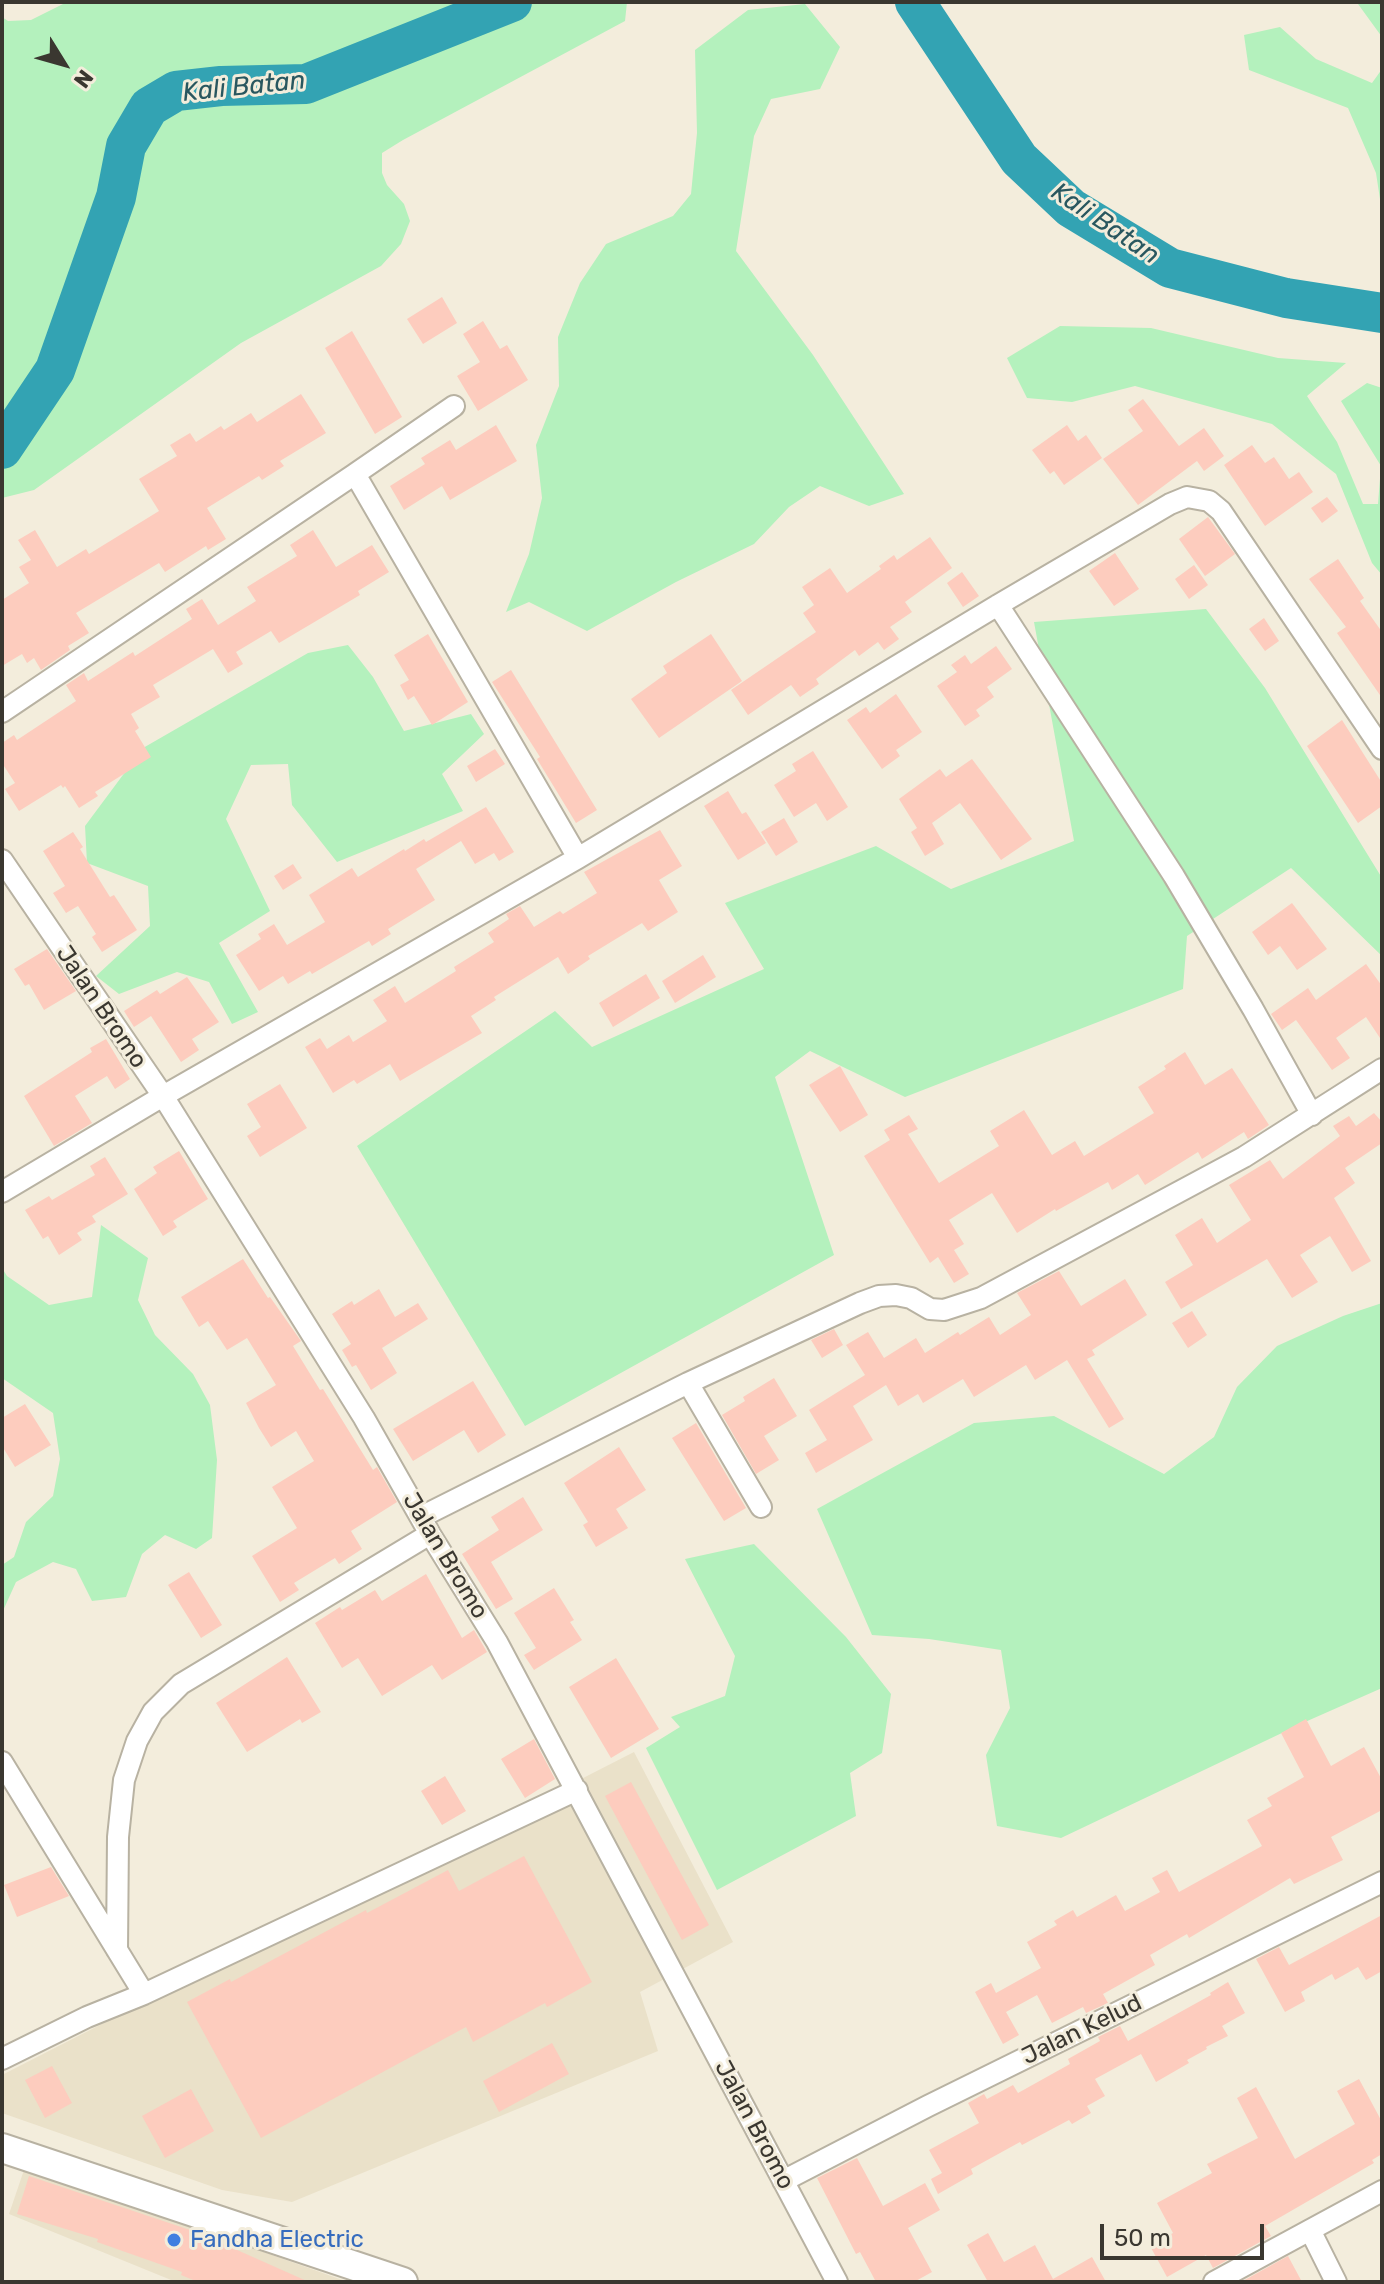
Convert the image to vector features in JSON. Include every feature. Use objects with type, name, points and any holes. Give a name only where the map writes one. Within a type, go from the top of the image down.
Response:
[{"type":"main road","points":[[2,2148],[403,2282]]},
{"type":"street","points":[[2,712],[454,406]]},
{"type":"street","points":[[355,474],[578,858]]},
{"type":"street","points":[[2,1192],[578,858],[998,605],[1187,497],[1209,501],[1221,511],[1382,749]]},
{"type":"street","points":[[998,605],[1174,876],[1312,1115]]},
{"type":"street","name":"Jalan Bromo","points":[[2,860],[163,1096],[364,1418],[497,1642],[837,2282]]},
{"type":"street","points":[[117,1950],[118,1837],[124,1780],[137,1741],[153,1712],[181,1684],[425,1525],[688,1383],[879,1296],[911,1298],[930,1309],[944,1310],[981,1298],[1244,1157],[1382,1069]]},
{"type":"street","points":[[688,1383],[761,1507]]},
{"type":"street","points":[[2,1762],[144,1994]]},
{"type":"street","points":[[2,2059],[577,1790]]},
{"type":"street","name":"Jalan Kelud","points":[[783,2181],[1382,1882]]},
{"type":"street","points":[[1214,2282],[1382,2191]]},
{"type":"street","points":[[1310,2230],[1336,2282]]},
{"type":"shaded area","points":[[634,1752],[733,1942],[640,1992],[658,2051],[292,2202],[222,2190],[2,2113],[2,2075]]},
{"type":"shaded area","points":[[25,2167],[348,2282],[176,2282],[9,2214]]},
{"type":"green space","points":[[67,2],[627,2],[625,21],[382,153],[382,173],[387,185],[404,204],[410,221],[401,244],[381,266],[241,343],[34,490],[2,498],[2,17],[8,21],[31,20]]},
{"type":"green space","points":[[1356,2],[1382,2],[1382,37],[1358,4]]},
{"type":"green space","points":[[805,4],[840,47],[820,89],[771,99],[754,136],[736,251],[813,355],[904,494],[869,506],[820,486],[789,507],[754,544],[587,631],[529,602],[506,612],[529,554],[542,498],[536,445],[559,386],[558,337],[580,283],[606,244],[673,216],[691,194],[697,133],[695,50],[748,10]]},
{"type":"green space","points":[[1280,27],[1316,59],[1372,83],[1382,69],[1382,212],[1376,173],[1348,108],[1249,70],[1244,35]]},
{"type":"green space","points":[[1060,326],[1151,328],[1278,358],[1346,363],[1307,396],[1337,442],[1363,504],[1378,504],[1381,466],[1341,401],[1367,383],[1382,388],[1382,575],[1372,563],[1336,474],[1272,424],[1135,386],[1072,402],[1027,398],[1007,358]]},
{"type":"green space","points":[[1206,609],[1265,688],[1382,878],[1382,956],[1291,868],[1187,936],[1183,989],[905,1097],[810,1051],[775,1077],[834,1255],[525,1426],[357,1146],[555,1011],[592,1047],[764,969],[725,903],[876,846],[951,889],[1074,841],[1034,622]]},
{"type":"green space","points":[[348,645],[373,677],[404,731],[471,714],[484,734],[442,774],[463,811],[337,862],[292,805],[288,764],[251,765],[226,819],[270,911],[219,943],[258,1012],[232,1024],[209,982],[177,972],[119,994],[96,976],[150,926],[148,886],[87,863],[85,826],[143,748],[308,653]]},
{"type":"green space","points":[[101,1225],[148,1258],[138,1300],[155,1335],[193,1374],[210,1405],[217,1460],[212,1538],[196,1549],[165,1535],[142,1554],[126,1597],[92,1601],[76,1569],[53,1562],[16,1582],[2,1613],[2,1565],[14,1557],[26,1522],[53,1496],[60,1459],[53,1413],[2,1378],[2,1268],[7,1276],[49,1305],[92,1297]]},
{"type":"green space","points":[[1382,1303],[1382,1688],[1061,1838],[997,1826],[986,1755],[1010,1708],[1001,1650],[929,1639],[872,1635],[817,1509],[974,1423],[1054,1416],[1164,1474],[1214,1437],[1237,1387],[1277,1346],[1343,1316]]},
{"type":"green space","points":[[754,1544],[846,1637],[891,1694],[882,1753],[850,1773],[856,1816],[717,1890],[646,1748],[680,1727],[671,1717],[725,1696],[735,1656],[685,1559]]},
{"type":"building","points":[[442,297],[457,323],[423,344],[407,319]]},
{"type":"building","points":[[483,321],[500,349],[507,345],[528,380],[478,411],[457,376],[480,362],[463,334]]},
{"type":"building","points":[[352,331],[402,417],[375,434],[325,348]]},
{"type":"building","points":[[301,394],[326,433],[280,461],[284,466],[262,480],[259,476],[207,508],[226,539],[208,550],[206,546],[165,572],[159,563],[76,613],[89,633],[68,646],[70,650],[41,670],[34,658],[27,663],[22,654],[2,666],[2,600],[29,583],[19,567],[31,560],[18,540],[35,530],[57,567],[86,549],[89,554],[159,511],[139,479],[177,456],[170,445],[190,433],[196,442],[221,426],[224,430],[251,413],[257,422]]},
{"type":"building","points":[[1143,399],[1179,446],[1204,428],[1224,456],[1204,471],[1197,461],[1138,505],[1103,459],[1143,431],[1128,410]]},
{"type":"building","points":[[496,425],[517,461],[450,500],[442,486],[404,510],[390,486],[425,464],[421,458],[450,440],[456,450]]},
{"type":"building","points":[[1067,425],[1078,441],[1086,435],[1102,458],[1064,485],[1054,471],[1050,474],[1032,450]]},
{"type":"building","points":[[1252,445],[1265,463],[1274,457],[1289,479],[1299,472],[1313,492],[1265,526],[1224,465]]},
{"type":"building","points":[[1327,497],[1338,511],[1322,523],[1311,508]]},
{"type":"building","points":[[1208,517],[1235,554],[1205,576],[1179,539]]},
{"type":"building","points":[[313,530],[336,567],[372,545],[389,572],[358,591],[360,595],[279,643],[271,631],[236,652],[243,664],[228,673],[213,649],[153,685],[160,697],[131,714],[139,728],[135,731],[151,757],[95,792],[98,796],[79,808],[65,786],[63,788],[61,785],[19,811],[5,789],[15,783],[2,763],[2,743],[14,735],[17,740],[76,701],[66,685],[84,673],[88,681],[133,652],[135,656],[192,619],[186,609],[202,599],[218,625],[256,601],[247,587],[297,556],[290,545]]},
{"type":"building","points":[[930,537],[952,568],[905,602],[912,612],[890,627],[899,639],[884,650],[878,642],[859,656],[855,650],[816,679],[819,684],[800,697],[791,685],[748,715],[731,690],[816,632],[803,613],[814,605],[802,587],[830,568],[847,593],[881,569],[879,566],[894,555],[897,560]]},
{"type":"building","points":[[1115,553],[1139,589],[1114,606],[1089,571]]},
{"type":"building","points":[[1338,559],[1364,598],[1360,601],[1382,632],[1382,698],[1337,633],[1346,627],[1309,579]]},
{"type":"building","points":[[1194,565],[1208,585],[1189,599],[1175,579]]},
{"type":"building","points":[[962,572],[979,596],[963,607],[947,583]]},
{"type":"building","points":[[1264,618],[1279,641],[1265,651],[1249,629]]},
{"type":"building","points":[[428,634],[468,702],[432,725],[414,696],[408,700],[400,685],[409,680],[394,655]]},
{"type":"building","points":[[711,634],[742,681],[659,738],[631,699],[667,673],[663,666]]},
{"type":"building","points":[[996,646],[1012,669],[987,687],[994,697],[976,710],[980,716],[965,726],[937,686],[957,672],[951,665],[965,655],[971,664]]},
{"type":"building","points":[[511,670],[597,810],[576,823],[537,759],[540,757],[492,682]]},
{"type":"building","points":[[896,694],[922,732],[896,750],[900,756],[882,769],[847,720],[866,707],[870,713]]},
{"type":"building","points":[[1342,720],[1382,783],[1382,806],[1358,823],[1307,746]]},
{"type":"building","points":[[495,749],[505,764],[476,782],[467,766]]},
{"type":"building","points":[[813,751],[848,807],[827,821],[816,803],[794,817],[774,785],[796,771],[792,764]]},
{"type":"building","points":[[972,759],[1032,839],[1001,860],[960,803],[932,823],[944,844],[925,856],[911,832],[917,828],[899,799],[940,769],[946,777]]},
{"type":"building","points":[[728,791],[766,843],[738,860],[704,806]]},
{"type":"building","points":[[486,807],[514,852],[499,861],[494,853],[475,864],[461,841],[416,869],[435,900],[388,929],[391,934],[372,946],[369,941],[312,974],[310,971],[288,984],[283,976],[259,991],[236,955],[261,939],[258,934],[274,924],[287,945],[325,922],[309,895],[352,868],[358,877],[404,849],[424,839],[426,842]]},
{"type":"building","points":[[784,818],[798,842],[776,856],[761,832]]},
{"type":"building","points":[[660,830],[682,866],[659,880],[678,912],[648,931],[642,923],[588,956],[590,959],[568,974],[558,957],[494,997],[496,1000],[471,1016],[482,1033],[400,1081],[390,1064],[357,1084],[354,1080],[333,1093],[305,1047],[320,1038],[327,1049],[349,1035],[353,1042],[387,1021],[373,1000],[395,986],[405,1003],[456,971],[454,967],[494,942],[488,933],[509,919],[506,914],[520,906],[534,927],[560,911],[563,914],[597,893],[584,872]]},
{"type":"building","points":[[73,832],[110,897],[114,895],[137,930],[102,952],[92,937],[96,934],[78,906],[66,913],[53,893],[65,886],[43,851]]},
{"type":"building","points":[[293,864],[302,878],[283,890],[274,876]]},
{"type":"building","points":[[1292,903],[1327,949],[1297,970],[1280,946],[1268,955],[1252,932]]},
{"type":"building","points":[[47,949],[76,991],[44,1010],[29,984],[25,986],[14,969]]},
{"type":"building","points":[[703,955],[716,977],[675,1003],[662,981]]},
{"type":"building","points":[[1366,964],[1382,986],[1382,1041],[1366,1017],[1336,1038],[1350,1058],[1332,1070],[1296,1020],[1282,1030],[1271,1014],[1308,988],[1316,1000]]},
{"type":"building","points":[[646,974],[660,998],[613,1027],[599,1003]]},
{"type":"building","points":[[187,977],[219,1022],[192,1039],[199,1050],[181,1062],[151,1016],[134,1027],[124,1011],[157,990],[160,994]]},
{"type":"building","points":[[106,1039],[130,1079],[115,1089],[107,1076],[75,1096],[92,1123],[54,1146],[24,1096],[92,1052],[90,1048]]},
{"type":"building","points":[[1185,1052],[1205,1085],[1232,1068],[1269,1125],[1248,1139],[1244,1132],[1202,1159],[1198,1152],[1145,1185],[1138,1174],[1112,1190],[1108,1182],[1017,1233],[992,1193],[949,1220],[964,1244],[954,1250],[969,1274],[954,1283],[938,1257],[930,1263],[864,1156],[890,1140],[884,1130],[909,1115],[918,1129],[908,1134],[939,1183],[999,1146],[990,1131],[1024,1110],[1052,1155],[1075,1141],[1084,1156],[1154,1113],[1138,1087]]},
{"type":"building","points":[[840,1066],[868,1115],[840,1132],[809,1085]]},
{"type":"building","points":[[280,1084],[307,1128],[260,1157],[247,1136],[261,1127],[247,1104]]},
{"type":"building","points":[[1374,1113],[1382,1122],[1382,1143],[1345,1168],[1355,1183],[1334,1198],[1371,1261],[1352,1272],[1330,1236],[1300,1255],[1318,1282],[1292,1298],[1267,1259],[1181,1309],[1165,1282],[1193,1265],[1175,1235],[1202,1218],[1217,1243],[1251,1220],[1229,1185],[1270,1160],[1283,1179],[1340,1136],[1333,1126],[1349,1116],[1356,1126]]},
{"type":"building","points":[[179,1151],[208,1199],[173,1221],[177,1227],[163,1236],[134,1189],[157,1173],[153,1167]]},
{"type":"building","points":[[105,1157],[128,1194],[92,1216],[96,1222],[77,1233],[82,1240],[59,1255],[48,1236],[43,1239],[25,1210],[49,1196],[52,1200],[95,1175],[90,1166]]},
{"type":"building","points":[[243,1259],[301,1341],[293,1346],[373,1470],[377,1467],[397,1502],[351,1531],[362,1549],[339,1564],[335,1558],[294,1583],[299,1590],[280,1602],[252,1556],[297,1528],[272,1487],[314,1461],[296,1431],[271,1447],[259,1428],[246,1403],[276,1385],[247,1338],[227,1350],[208,1321],[199,1327],[181,1297]]},
{"type":"building","points":[[1059,1271],[1081,1306],[1125,1279],[1147,1315],[1092,1350],[1095,1355],[1087,1359],[1124,1419],[1109,1428],[1067,1360],[1035,1380],[1026,1365],[974,1397],[963,1379],[923,1403],[918,1394],[898,1406],[886,1385],[853,1406],[873,1440],[816,1473],[805,1453],[827,1440],[809,1410],[865,1375],[846,1345],[868,1332],[884,1358],[916,1338],[925,1353],[989,1317],[1000,1335],[1031,1315],[1017,1293]]},
{"type":"building","points":[[379,1289],[395,1317],[418,1303],[428,1319],[382,1348],[397,1373],[371,1390],[356,1365],[352,1367],[342,1350],[351,1344],[332,1314]]},
{"type":"building","points":[[1192,1311],[1207,1335],[1188,1348],[1172,1323]]},
{"type":"building","points":[[834,1329],[843,1345],[822,1358],[811,1340]]},
{"type":"building","points":[[774,1378],[797,1416],[764,1436],[779,1460],[756,1474],[722,1415],[745,1401],[743,1397]]},
{"type":"building","points":[[473,1381],[506,1435],[478,1453],[464,1430],[413,1461],[393,1429]]},
{"type":"building","points":[[25,1404],[51,1445],[15,1467],[2,1446],[2,1418]]},
{"type":"building","points":[[696,1423],[746,1508],[724,1521],[672,1438]]},
{"type":"building","points":[[619,1447],[646,1490],[616,1509],[628,1528],[596,1547],[583,1525],[588,1522],[564,1483]]},
{"type":"building","points":[[523,1497],[543,1530],[491,1562],[513,1599],[496,1609],[462,1554],[499,1530],[491,1517]]},
{"type":"building","points":[[189,1572],[222,1625],[201,1638],[168,1585]]},
{"type":"building","points":[[426,1574],[462,1638],[474,1630],[487,1652],[442,1680],[432,1665],[382,1696],[358,1658],[342,1668],[315,1623],[375,1590],[382,1601]]},
{"type":"building","points":[[554,1588],[574,1620],[570,1622],[582,1640],[534,1670],[524,1655],[536,1648],[514,1613]]},
{"type":"building","points":[[287,1657],[321,1712],[302,1723],[300,1719],[247,1752],[216,1703]]},
{"type":"building","points":[[616,1658],[659,1729],[611,1758],[569,1687]]},
{"type":"building","points":[[1306,1719],[1331,1766],[1364,1747],[1382,1780],[1382,1810],[1331,1837],[1343,1860],[1294,1884],[1290,1878],[1189,1938],[1187,1934],[1150,1955],[1155,1965],[1103,1994],[1108,2003],[1086,2013],[1083,2007],[1052,2023],[1037,1995],[1006,2012],[1019,2035],[1003,2044],[975,1992],[991,1983],[996,1993],[1041,1968],[1027,1942],[1057,1925],[1054,1921],[1073,1910],[1077,1917],[1116,1895],[1125,1911],[1160,1892],[1152,1878],[1167,1870],[1179,1892],[1262,1846],[1247,1820],[1272,1806],[1267,1798],[1304,1777],[1281,1733]]},
{"type":"building","points":[[534,1739],[555,1779],[525,1798],[501,1759]]},
{"type":"building","points":[[445,1776],[466,1811],[442,1825],[421,1791]]},
{"type":"building","points":[[631,1782],[709,1925],[682,1940],[605,1796]]},
{"type":"building","points":[[524,1856],[592,1982],[547,2007],[545,2003],[473,2042],[466,2027],[261,2138],[187,2002],[448,1870],[459,1891]]},
{"type":"building","points":[[51,1867],[69,1896],[17,1917],[4,1885]]},
{"type":"building","points":[[1382,1915],[1382,1971],[1366,1980],[1358,1967],[1335,1980],[1332,1974],[1301,1992],[1305,2001],[1285,2012],[1256,1959],[1279,1947],[1289,1965]]},
{"type":"building","points":[[1228,1982],[1245,2013],[1222,2026],[1228,2036],[1206,2047],[1187,2060],[1189,2063],[1156,2082],[1141,2054],[1095,2079],[1105,2096],[1087,2106],[1091,2113],[1072,2124],[1069,2120],[1022,2145],[1020,2142],[971,2169],[973,2174],[938,2194],[931,2179],[942,2173],[929,2150],[979,2123],[968,2103],[984,2094],[987,2099],[1013,2085],[1018,2093],[1070,2064],[1068,2059],[1100,2041],[1098,2037],[1120,2026],[1128,2041],[1211,1995]]},
{"type":"building","points":[[552,2043],[569,2074],[499,2112],[483,2081]]},
{"type":"building","points":[[52,2066],[72,2103],[45,2118],[25,2080]]},
{"type":"building","points":[[1359,2079],[1382,2122],[1382,2154],[1372,2160],[1374,2163],[1265,2226],[1271,2236],[1213,2268],[1206,2255],[1167,2277],[1150,2246],[1173,2233],[1157,2203],[1212,2173],[1207,2164],[1258,2138],[1237,2098],[1256,2087],[1295,2159],[1355,2124],[1337,2091]]},
{"type":"building","points":[[191,2089],[214,2131],[165,2158],[142,2116]]},
{"type":"building","points":[[857,2158],[883,2206],[925,2183],[940,2210],[908,2228],[932,2272],[914,2282],[876,2282],[860,2252],[856,2254],[817,2178]]},
{"type":"building","points":[[29,2176],[199,2233],[309,2282],[198,2282],[181,2275],[182,2272],[97,2242],[98,2239],[17,2214]]},
{"type":"building","points":[[988,2233],[1004,2262],[1035,2245],[1053,2279],[1092,2257],[1106,2282],[988,2282],[967,2245]]},
{"type":"building","points":[[1288,2256],[1302,2282],[1241,2282]]},
{"type":"waterway","name":"Kali Batan","points":[[2,449],[55,370],[116,197],[126,146],[149,107],[176,91],[221,86],[306,84],[512,2]]},
{"type":"waterway","name":"Kali Batan","points":[[915,2],[1019,159],[1071,208],[1170,268],[1286,298],[1382,313]]},
{"type":"place","name":"Fandha Electric","points":[[174,2240]]}]
